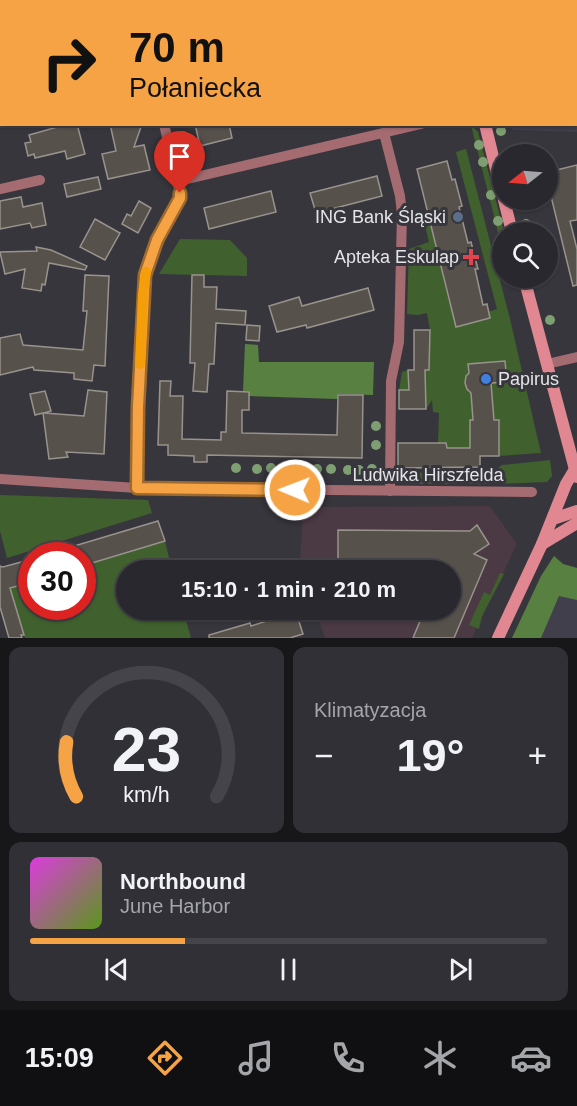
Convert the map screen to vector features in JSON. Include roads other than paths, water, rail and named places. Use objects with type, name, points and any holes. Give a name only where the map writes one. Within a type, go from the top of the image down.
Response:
[{"type":"street","points":[[137,488],[138,407],[145,275],[157,240],[180,198],[179,181],[165,126]]},
{"type":"street","points":[[179,181],[413,126]]},
{"type":"street","points":[[485,126],[492,153]]},
{"type":"street","points":[[384,133],[400,196],[402,214],[399,342],[391,381],[390,491]]},
{"type":"street","points":[[0,189],[40,180]]},
{"type":"street","points":[[498,638],[542,544],[566,484],[576,473],[527,288]]},
{"type":"street","points":[[547,364],[577,357]]},
{"type":"street","name":"Ludwika Hirszfelda","points":[[0,479],[137,488],[532,492]]},
{"type":"street","points":[[553,519],[577,511]]},
{"type":"street","points":[[542,544],[577,524]]},
{"type":"place","name":"ING Bank Śląski","points":[[458,217]]},
{"type":"place","name":"Apteka Eskulap","points":[[471,257]]},
{"type":"place","name":"Papirus","points":[[486,379]]}]
